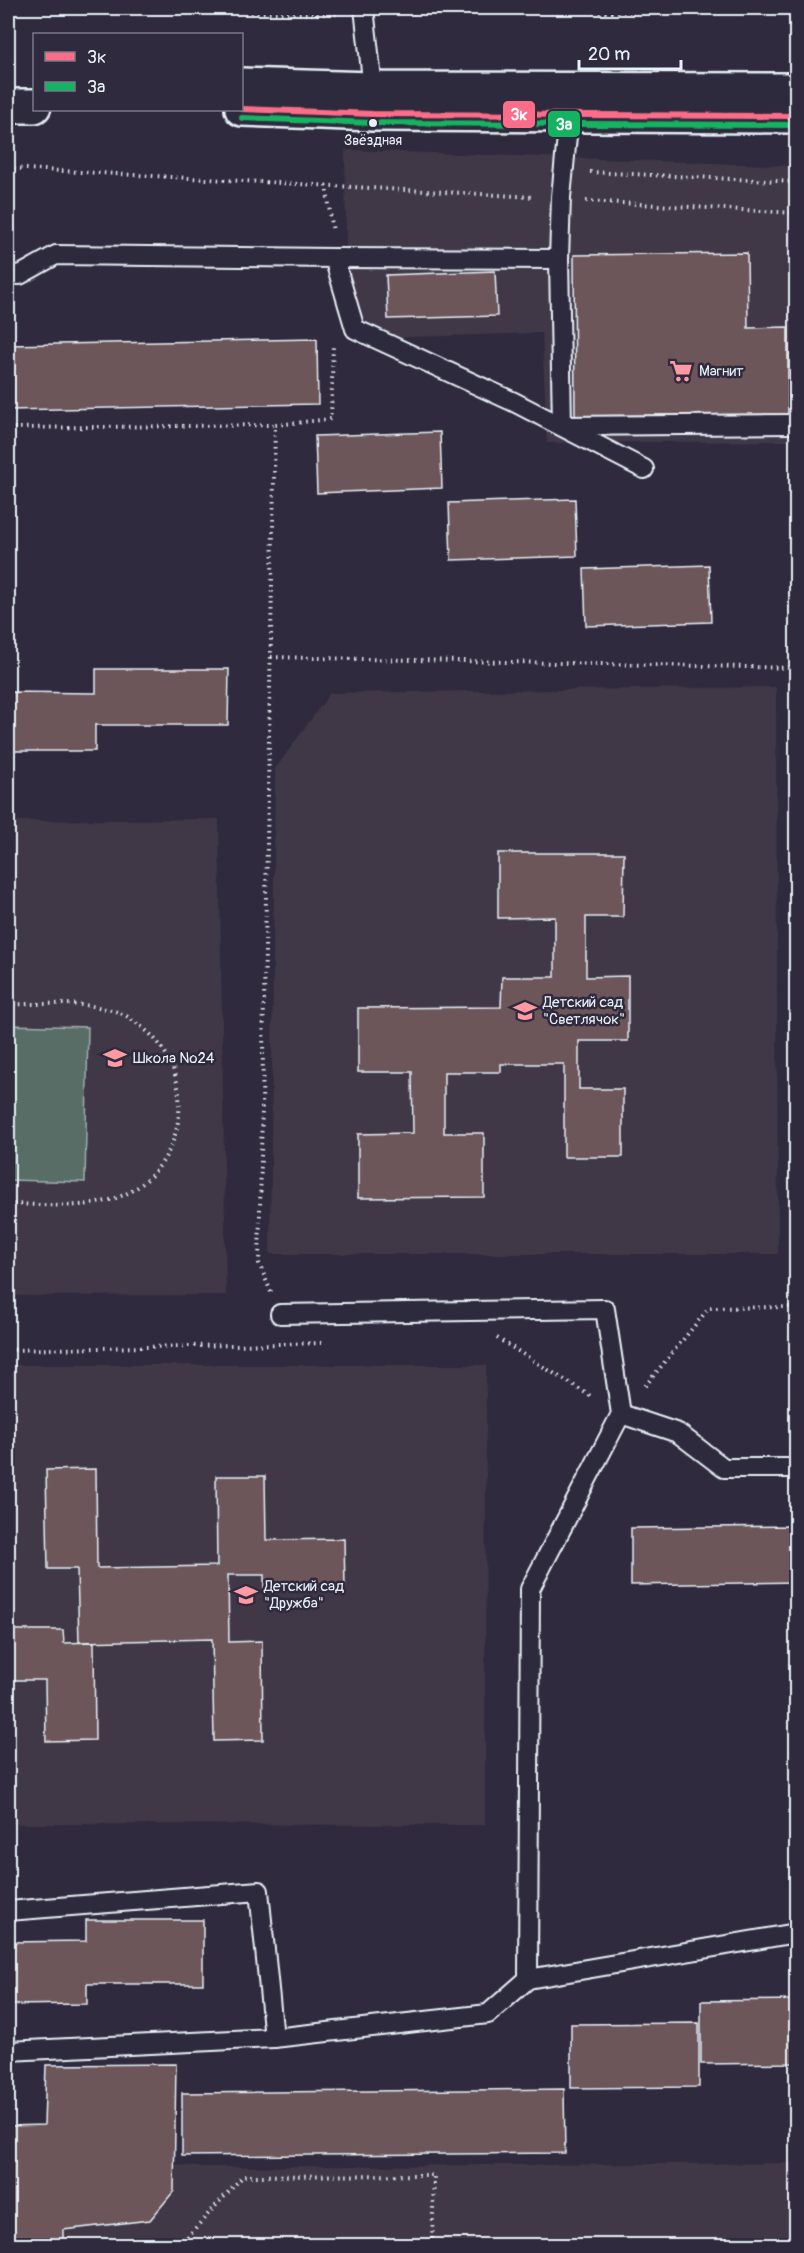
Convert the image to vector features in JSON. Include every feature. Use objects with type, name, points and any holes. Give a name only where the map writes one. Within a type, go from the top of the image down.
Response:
[{"type":"street","points":[[8,84],[33,84]]},
{"type":"street","points":[[243,85],[373,89],[796,90]]},
{"type":"street","points":[[8,106],[33,106]]},
{"type":"street","points":[[243,109],[373,114],[796,116]]},
{"type":"lane","points":[[364,10],[373,89]]},
{"type":"lane","points":[[562,426],[559,259],[570,116]]},
{"type":"lane","points":[[8,274],[20,275],[56,255],[559,259]]},
{"type":"lane","points":[[334,258],[355,329],[562,426],[644,469]]},
{"type":"lane","points":[[562,426],[796,424]]},
{"type":"lane","points":[[280,1314],[605,1309],[621,1414],[530,1588],[528,1979]]},
{"type":"lane","points":[[621,1414],[678,1433],[724,1468],[796,1468]]},
{"type":"lane","points":[[8,1911],[260,1891],[274,2038]]},
{"type":"lane","points":[[8,2051],[274,2038],[488,2014],[528,1979],[796,1933]]},
{"type":"path","points":[[29,8],[796,11]]},
{"type":"path","points":[[8,168],[538,198]]},
{"type":"path","points":[[564,171],[796,182]]},
{"type":"path","points":[[326,185],[334,258]]},
{"type":"path","points":[[585,200],[796,213]]},
{"type":"path","points":[[8,428],[275,425],[331,419],[333,338]]},
{"type":"path","points":[[275,425],[259,1263],[280,1314],[277,1345]]},
{"type":"path","points":[[271,657],[796,668]]},
{"type":"path","points":[[8,1004],[86,1005],[122,1013],[154,1035],[174,1068],[181,1107],[173,1145],[150,1177],[117,1198],[82,1204],[8,1204]]},
{"type":"path","points":[[494,1336],[621,1414],[710,1308],[796,1306]]},
{"type":"path","points":[[8,1350],[334,1342]]},
{"type":"path","points":[[179,2246],[243,2176],[434,2175],[432,2246]]},
{"type":"shaded area","points":[[345,150],[796,166],[796,441],[547,443],[542,333],[347,339]]},
{"type":"shaded area","name":"Детский сад \"Светлячок\"","points":[[776,687],[778,1254],[270,1254],[275,769],[330,693]]},
{"type":"shaded area","name":"Школа №24","points":[[219,819],[226,1295],[8,1296],[8,821]]},
{"type":"shaded area","name":"Детский сад \"Дружба\"","points":[[8,1365],[486,1365],[485,1825],[8,1824]]},
{"type":"shaded area","points":[[8,2149],[199,2167],[796,2163],[796,2245],[8,2245]]},
{"type":"green space","points":[[8,1025],[88,1027],[85,1182],[8,1180]]},
{"type":"building","name":"Магнит","points":[[747,253],[748,328],[788,327],[788,414],[575,416],[574,255]]},
{"type":"building","points":[[495,271],[497,316],[388,319],[386,275]]},
{"type":"building","points":[[317,339],[318,404],[8,410],[8,345]]},
{"type":"building","points":[[440,432],[442,488],[317,493],[315,436]]},
{"type":"building","points":[[575,499],[577,556],[451,560],[449,503]]},
{"type":"building","points":[[709,565],[711,622],[586,626],[584,569]]},
{"type":"building","points":[[96,669],[229,669],[228,725],[95,725],[95,751],[8,751],[8,692],[96,693]]},
{"type":"building","points":[[498,853],[624,853],[623,917],[586,917],[586,977],[628,976],[628,1041],[579,1041],[579,1089],[623,1089],[623,1157],[564,1157],[564,1064],[501,1064],[501,1072],[444,1072],[444,1133],[484,1133],[484,1197],[358,1198],[358,1134],[413,1133],[412,1072],[358,1072],[358,1008],[501,1007],[502,977],[555,977],[555,917],[498,918]]},
{"type":"building","points":[[96,1469],[97,1568],[217,1566],[216,1476],[265,1476],[266,1540],[344,1539],[345,1588],[264,1590],[264,1575],[228,1575],[229,1642],[262,1641],[263,1740],[214,1741],[212,1639],[79,1642],[77,1569],[48,1569],[46,1470]]},
{"type":"building","points":[[796,1526],[796,1582],[631,1585],[631,1528]]},
{"type":"building","points":[[8,1630],[63,1630],[64,1643],[94,1642],[95,1740],[46,1741],[45,1680],[8,1680]]},
{"type":"building","points":[[86,1920],[203,1920],[203,1984],[87,1984],[87,2004],[8,2005],[8,1942],[86,1941]]},
{"type":"building","points":[[796,2000],[796,2063],[701,2064],[701,2001]]},
{"type":"building","points":[[699,2023],[699,2087],[571,2088],[571,2024]]},
{"type":"building","points":[[176,2064],[174,2191],[150,2220],[63,2230],[63,2246],[8,2246],[8,2126],[44,2125],[46,2065]]},
{"type":"building","points":[[564,2089],[565,2153],[182,2156],[182,2093]]},
{"type":"transit line","name":"3к","points":[[243,109],[373,114],[796,116]]},
{"type":"transit line","name":"3а","points":[[242,118],[373,123],[796,125]]},
{"type":"place","name":"Звёздная","points":[[373,123]]},
{"type":"place","name":"Магнит","points":[[681,371]]},
{"type":"place","name":"Детский сад \"Светлячок\"","points":[[525,1011]]},
{"type":"place","name":"Школа №24","points":[[115,1058]]},
{"type":"place","name":"Детский сад \"Дружба\"","points":[[246,1595]]}]
